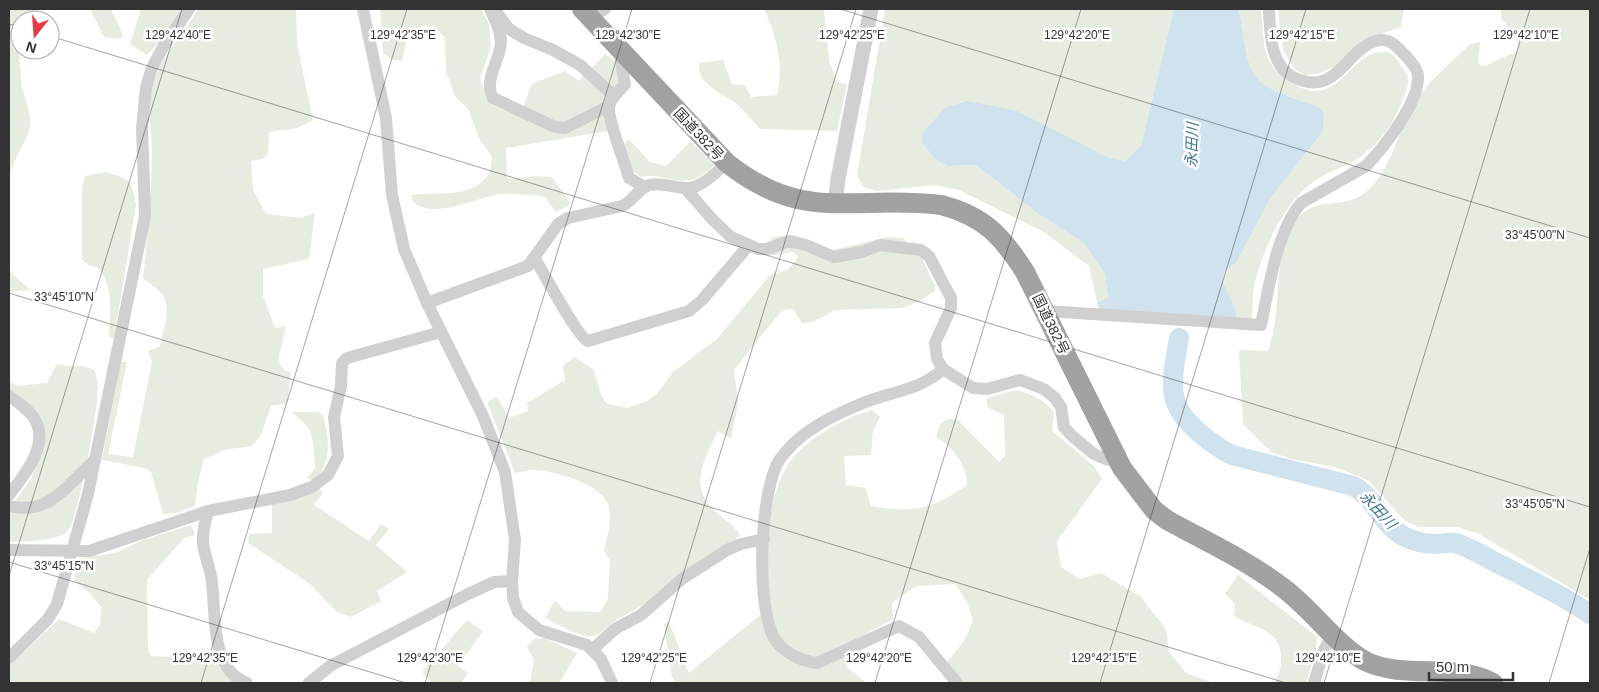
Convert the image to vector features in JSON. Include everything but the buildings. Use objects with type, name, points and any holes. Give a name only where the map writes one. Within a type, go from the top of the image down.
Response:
[{"type":"highway","name":"国道382号","points":[[593,12],[619,49],[727,163],[749,181],[782,196],[800,201],[835,204],[926,203],[958,209],[975,217],[997,233],[1009,246],[1046,311],[1118,461],[1133,484],[1154,510],[1167,520],[1281,585],[1302,602],[1356,655],[1367,662],[1390,670],[1473,676],[1493,683]]},
{"type":"street","points":[[9,658],[48,619],[56,604],[71,551],[95,460],[145,216],[142,128],[146,88],[151,70],[163,47],[189,9]]},
{"type":"street","points":[[364,9],[386,118],[394,212],[404,249],[427,303],[483,416],[505,472],[515,540],[512,581],[513,598],[518,612],[530,625],[539,630],[576,640],[592,650],[601,658],[612,683]]},
{"type":"street","points":[[490,9],[500,33],[501,43],[488,90],[493,98],[555,127],[565,128],[612,101],[625,84],[619,49]]},
{"type":"street","points":[[495,9],[508,29],[553,50],[580,66],[612,101],[630,178],[645,187]]},
{"type":"street","points":[[835,204],[838,179],[871,9]]},
{"type":"street","points":[[1046,311],[1261,325],[1273,269],[1294,212],[1301,203],[1366,166],[1375,157],[1404,115],[1415,89],[1418,72],[1404,54],[1391,42],[1383,40],[1376,41],[1360,51],[1344,68],[1324,81],[1303,82],[1286,73],[1276,60],[1270,28],[1269,9]]},
{"type":"street","points":[[427,303],[528,266],[535,259],[558,224],[579,214],[629,204],[645,187],[664,184],[685,188],[707,180],[727,163]]},
{"type":"street","points":[[685,188],[712,220],[731,237],[749,245],[767,249],[789,241],[806,245],[834,257],[862,252],[880,245],[921,250],[929,256],[951,298],[951,308],[935,342],[937,359],[943,369],[973,388],[987,389],[1020,380],[1044,389],[1055,398],[1061,407],[1064,427],[1072,436],[1094,454],[1108,460],[1118,461]]},
{"type":"street","points":[[535,259],[551,283],[577,332],[588,341],[689,311],[702,300],[749,245]]},
{"type":"street","points":[[9,550],[89,551],[106,547],[133,535],[208,511],[290,495],[320,483],[331,470],[338,456],[334,417],[341,386],[342,363],[347,358],[441,332]]},
{"type":"street","points":[[943,369],[935,377],[918,385],[864,403],[812,429],[778,461],[765,516],[763,580],[767,615],[774,638],[792,654],[807,662],[817,663],[899,626],[919,637],[957,683]]},
{"type":"street","points":[[9,396],[32,416],[37,424],[38,442],[28,471],[9,495]]},
{"type":"street","points":[[9,506],[42,506],[55,500],[95,460]]},
{"type":"street","points":[[208,511],[202,540],[212,583],[214,614],[220,651],[234,675],[248,683]]},
{"type":"street","points":[[592,650],[615,629],[641,615],[682,579],[727,550],[764,539]]},
{"type":"street","points":[[309,683],[330,666],[466,595],[494,582],[512,581]]},
{"type":"street","points":[[1314,683],[1324,650],[1333,633]]},
{"type":"shaded area","points":[[9,9],[37,9],[10,10],[10,60],[20,60],[22,89],[28,108],[30,128],[12,166],[9,180]]},
{"type":"shaded area","points":[[90,9],[111,9],[123,35],[121,39],[104,37]]},
{"type":"shaded area","points":[[141,9],[182,9],[170,30],[147,55],[130,44]]},
{"type":"shaded area","points":[[198,9],[296,9],[297,43],[313,120],[297,128],[269,132],[268,154],[262,159],[251,161],[253,190],[266,214],[300,218],[315,213],[309,259],[263,269],[263,296],[275,328],[286,326],[278,361],[284,370],[291,373],[287,403],[271,406],[261,435],[252,446],[224,450],[204,459],[198,482],[195,506],[175,513],[163,514],[151,472],[145,468],[102,460],[121,362],[127,362],[108,454],[133,457],[152,362],[148,351],[160,346],[165,326],[167,312],[165,299],[160,292],[143,278],[152,171],[150,102],[153,84],[161,64]]},
{"type":"shaded area","points":[[380,9],[481,9],[489,24],[491,47],[480,78],[486,98],[492,105],[520,115],[532,84],[565,71],[579,81],[605,54],[615,61],[621,86],[608,131],[506,148],[507,179],[536,176],[552,177],[571,204],[556,212],[545,197],[513,194],[492,196],[446,208],[423,208],[414,203],[411,195],[453,193],[472,188],[481,183],[488,175],[492,157],[479,138],[468,109],[455,96],[446,72],[445,38],[435,27],[423,25],[407,38],[402,61],[393,60],[383,53]]},
{"type":"shaded area","points":[[764,9],[824,9],[829,61],[837,82],[847,84],[837,131],[760,129],[739,106],[706,83],[702,77],[699,71],[699,63],[723,60],[732,85],[745,85],[751,97],[777,95],[780,72],[778,51]]},
{"type":"shaded area","points":[[885,9],[1174,9],[1141,145],[1125,161],[1107,157],[1076,142],[945,109],[923,132],[948,166],[976,165],[1037,213],[1084,243],[1105,274],[1108,298],[1097,302],[1089,266],[1044,232],[959,190],[935,185],[877,191],[863,187],[857,175]]},
{"type":"shaded area","points":[[1239,9],[1261,9],[1264,43],[1269,60],[1282,76],[1293,84],[1309,90],[1323,90],[1334,85],[1362,60],[1373,54],[1385,52],[1390,53],[1396,59],[1408,77],[1407,88],[1395,118],[1380,139],[1355,160],[1316,180],[1305,189],[1285,212],[1270,239],[1259,268],[1253,291],[1252,320],[1237,319],[1225,288],[1225,274],[1236,263],[1270,199],[1323,131],[1324,114],[1319,107],[1277,92],[1256,77],[1246,52]]},
{"type":"shaded area","points":[[1278,9],[1404,9],[1401,27],[1361,41],[1334,67],[1317,74],[1304,75],[1295,70],[1283,50]]},
{"type":"shaded area","points":[[1501,9],[1590,9],[1590,600],[1477,533],[1457,527],[1419,527],[1405,521],[1369,481],[1335,467],[1291,459],[1271,452],[1243,424],[1239,350],[1268,351],[1275,322],[1283,249],[1296,220],[1305,211],[1315,206],[1357,198],[1367,191],[1388,162],[1413,105],[1432,81],[1470,44],[1480,42],[1478,64],[1485,66],[1517,51],[1519,41],[1501,18]]},
{"type":"shaded area","points":[[629,139],[650,162],[666,166],[691,141],[715,165],[692,180],[685,181],[656,176],[641,177],[631,170],[624,144]]},
{"type":"shaded area","points":[[106,172],[128,182],[133,191],[136,205],[114,338],[109,337],[110,300],[107,283],[98,267],[90,266],[82,260],[82,187],[85,176]]},
{"type":"shaded area","points":[[795,235],[829,251],[888,237],[904,238],[911,252],[922,258],[935,286],[935,291],[918,302],[902,308],[835,310],[813,322],[802,323],[793,309],[782,310],[734,370],[738,404],[731,439],[718,431],[701,472],[700,483],[707,502],[740,535],[731,544],[703,558],[650,601],[613,622],[599,634],[589,637],[573,632],[545,618],[555,600],[565,611],[601,612],[608,598],[610,561],[604,551],[609,526],[609,508],[602,495],[595,489],[575,479],[543,471],[532,470],[515,473],[487,402],[497,397],[509,418],[528,411],[527,403],[565,380],[563,366],[574,357],[593,369],[602,397],[607,404],[628,408],[647,401],[657,394],[673,372],[717,339],[771,274],[788,270],[798,257],[793,252],[769,256],[772,237]]},
{"type":"shaded area","points":[[9,265],[12,274],[30,290],[9,292]]},
{"type":"shaded area","points":[[57,364],[82,366],[95,371],[98,385],[91,440],[77,506],[68,530],[63,534],[49,539],[9,542],[9,510],[31,479],[43,448],[43,427],[9,393],[9,381],[17,386],[47,383]]},
{"type":"shaded area","points":[[1016,390],[1037,398],[1050,407],[1054,412],[1052,431],[1094,466],[1102,479],[1057,541],[1061,567],[1080,579],[1101,573],[1140,596],[1166,629],[1169,652],[1186,673],[1214,683],[964,683],[947,662],[964,641],[973,621],[967,602],[955,584],[916,586],[892,603],[893,619],[842,647],[847,668],[867,683],[676,683],[672,677],[664,624],[669,622],[689,673],[771,606],[767,555],[773,502],[785,470],[811,441],[835,425],[872,410],[880,417],[873,431],[871,455],[844,456],[846,485],[866,488],[871,506],[899,509],[921,508],[943,500],[967,485],[965,470],[958,457],[936,437],[940,424],[948,419],[958,420],[999,462],[1005,456],[1004,415],[987,407],[987,398]]},
{"type":"shaded area","points":[[291,412],[318,412],[323,415],[328,441],[327,458],[320,474],[314,481],[307,478],[315,468],[312,436],[305,424]]},
{"type":"shaded area","points":[[319,488],[323,493],[314,505],[369,541],[381,524],[389,529],[376,545],[407,572],[377,591],[381,601],[351,617],[337,612],[310,584],[248,543],[249,534],[272,533],[272,503]]},
{"type":"shaded area","points":[[191,525],[195,535],[184,538],[147,580],[148,651],[151,656],[210,659],[220,666],[234,683],[9,683],[9,666],[59,619],[94,633],[100,625],[101,607],[90,593],[74,581],[77,559],[115,553],[143,540]]},
{"type":"shaded area","points":[[1238,575],[1317,637],[1316,651],[1306,683],[1274,683],[1281,664],[1280,650],[1277,642],[1266,631],[1234,616],[1235,604],[1225,594]]},
{"type":"shaded area","points":[[467,620],[483,631],[458,666],[468,673],[461,683],[432,683],[422,672]]},
{"type":"shaded area","points":[[545,638],[577,653],[559,683],[530,683],[534,660],[527,647],[534,639]]},
{"type":"water","points":[[1174,9],[1239,9],[1246,52],[1256,77],[1277,92],[1319,107],[1324,114],[1323,131],[1270,199],[1236,263],[1226,270],[1223,279],[1224,284],[1237,319],[1099,309],[1097,302],[1108,298],[1105,274],[1084,243],[1037,213],[976,165],[948,166],[935,159],[922,142],[923,132],[945,108],[967,101],[1017,111],[1107,157],[1125,161],[1141,145]]},
{"type":"waterway","name":"永田川","points":[[1179,338],[1173,379],[1176,403],[1192,426],[1217,446],[1232,455],[1353,486],[1361,491],[1389,525],[1403,536],[1423,543],[1455,543],[1466,547],[1556,593],[1590,614]]}]
